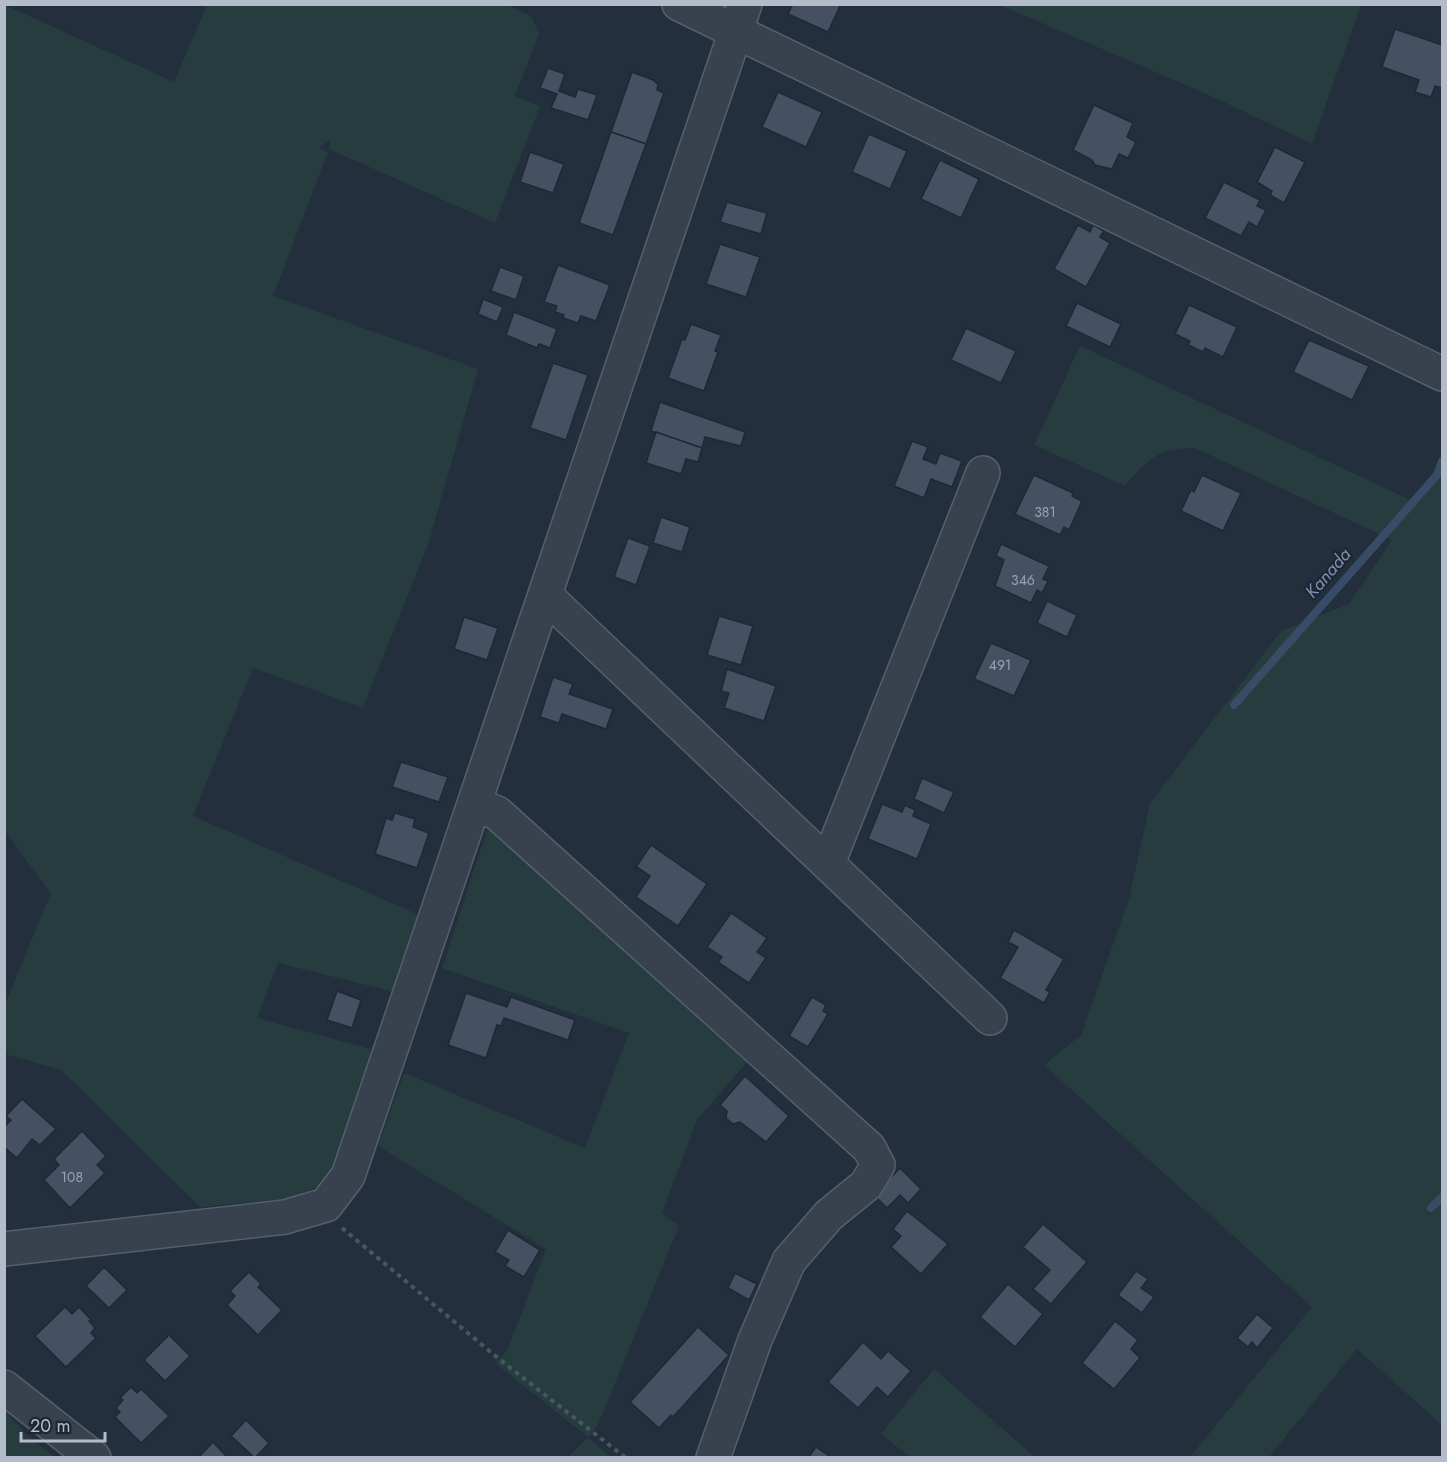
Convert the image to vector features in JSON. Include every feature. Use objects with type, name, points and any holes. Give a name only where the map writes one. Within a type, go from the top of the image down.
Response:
[{"type":"street","points":[[679,4],[741,18],[1443,374]]},
{"type":"street","points":[[4,1249],[285,1217],[326,1205],[348,1176],[741,18]]},
{"type":"street","points":[[828,863],[983,473]]},
{"type":"street","points":[[546,596],[990,1018]]},
{"type":"street","points":[[476,804],[497,813],[869,1148],[878,1165],[866,1185],[829,1215],[789,1261],[755,1340],[713,1458]]},
{"type":"street","points":[[4,1387],[94,1458]]},
{"type":"path","points":[[326,1205],[337,1224],[499,1359],[626,1458]]},
{"type":"green space","points":[[505,4],[531,16],[539,34],[515,96],[540,106],[495,223],[329,149],[331,139],[319,148],[328,152],[273,296],[478,369],[429,542],[363,708],[253,668],[193,816],[426,918],[402,994],[278,963],[257,1018],[385,1053],[344,1162],[327,1181],[306,1193],[276,1200],[200,1207],[61,1070],[5,1054],[5,1004],[51,893],[5,831],[5,5],[174,82],[207,5]]},
{"type":"green space","points":[[1000,5],[1361,5],[1312,144],[1209,95]]},
{"type":"green space","points":[[1080,346],[1417,503],[1442,465],[1442,1425],[1357,1349],[1269,1457],[1190,1457],[1312,1307],[1044,1065],[1081,1035],[1129,899],[1150,803],[1281,631],[1349,604],[1392,540],[1195,448],[1172,450],[1155,457],[1147,462],[1125,486],[1034,445]]},
{"type":"green space","points":[[488,827],[752,1056],[697,1120],[662,1213],[679,1226],[598,1425],[588,1438],[611,1457],[568,1457],[588,1437],[495,1363],[507,1351],[546,1249],[378,1146],[404,1073],[585,1148],[629,1033],[442,968]]},
{"type":"green space","points":[[934,1369],[1035,1457],[910,1457],[881,1434]]},
{"type":"green space","points":[[4,1410],[25,1433],[54,1457],[5,1457]]},
{"type":"building","points":[[793,4],[841,4],[828,32],[788,14]]},
{"type":"building","points":[[1395,29],[1442,45],[1442,88],[1435,86],[1431,97],[1415,92],[1419,80],[1382,67]]},
{"type":"building","points":[[548,68],[565,74],[559,91],[575,97],[578,89],[597,95],[588,120],[551,108],[557,94],[540,88]]},
{"type":"building","points":[[632,72],[653,80],[658,84],[657,90],[664,93],[646,144],[611,132]]},
{"type":"building","points":[[778,92],[822,112],[806,147],[762,127]]},
{"type":"building","points":[[1094,105],[1133,123],[1127,137],[1136,142],[1128,158],[1119,154],[1112,169],[1095,165],[1092,160],[1073,150]]},
{"type":"building","points":[[611,132],[646,144],[613,235],[579,223]]},
{"type":"building","points":[[869,134],[907,151],[890,189],[852,172]]},
{"type":"building","points":[[1275,147],[1305,162],[1284,203],[1270,195],[1272,191],[1257,182]]},
{"type":"building","points":[[530,152],[564,164],[553,193],[520,182]]},
{"type":"building","points":[[940,160],[979,179],[961,218],[921,199]]},
{"type":"building","points":[[1224,182],[1260,200],[1257,206],[1266,210],[1257,227],[1249,222],[1241,236],[1205,218]]},
{"type":"building","points":[[727,202],[767,213],[761,234],[720,222]]},
{"type":"building","points":[[1078,225],[1090,232],[1093,225],[1104,231],[1100,237],[1110,243],[1086,287],[1054,269]]},
{"type":"building","points":[[720,244],[760,257],[746,297],[706,284]]},
{"type":"building","points":[[558,265],[610,285],[596,321],[581,316],[578,323],[563,318],[564,315],[555,312],[557,306],[544,302]]},
{"type":"building","points":[[500,267],[524,276],[516,300],[491,291]]},
{"type":"building","points":[[483,299],[503,307],[497,322],[478,314]]},
{"type":"building","points":[[1077,303],[1121,324],[1110,347],[1066,326]]},
{"type":"building","points":[[1189,305],[1237,327],[1223,357],[1205,348],[1203,352],[1188,345],[1190,341],[1175,334]]},
{"type":"building","points":[[514,312],[557,329],[550,348],[539,344],[537,348],[506,335]]},
{"type":"building","points":[[691,324],[721,335],[715,351],[718,352],[704,391],[668,378],[682,339],[685,340]]},
{"type":"building","points":[[966,328],[1016,351],[1001,383],[951,360]]},
{"type":"building","points":[[1309,340],[1369,366],[1352,400],[1293,372]]},
{"type":"building","points":[[553,363],[588,375],[566,440],[530,428]]},
{"type":"building","points":[[660,402],[745,432],[741,446],[705,437],[702,448],[651,431]]},
{"type":"building","points":[[656,432],[702,448],[698,462],[686,459],[681,474],[646,463]]},
{"type":"building","points":[[912,441],[928,447],[923,459],[936,464],[940,453],[962,461],[952,487],[931,479],[924,498],[894,486]]},
{"type":"building","points":[[1034,475],[1073,493],[1072,496],[1082,501],[1069,530],[1064,527],[1060,535],[1015,514]]},
{"type":"building","points":[[1202,475],[1241,493],[1223,531],[1181,511],[1191,490],[1194,492]]},
{"type":"building","points":[[661,517],[690,527],[682,552],[653,543]]},
{"type":"building","points":[[628,538],[650,546],[636,585],[614,577]]},
{"type":"building","points":[[1001,544],[1049,566],[1043,579],[1048,581],[1042,593],[1037,590],[1031,603],[995,586],[1004,560],[996,556]]},
{"type":"building","points":[[1047,601],[1077,615],[1067,637],[1037,623]]},
{"type":"building","points":[[719,616],[753,626],[741,665],[707,655]]},
{"type":"building","points":[[464,617],[498,628],[487,660],[454,649]]},
{"type":"building","points":[[991,643],[1031,660],[1014,696],[974,679]]},
{"type":"building","points":[[727,669],[776,686],[764,721],[724,708],[729,693],[721,691]]},
{"type":"building","points":[[553,677],[573,684],[569,694],[613,709],[606,729],[562,714],[559,723],[540,717]]},
{"type":"building","points":[[401,762],[448,777],[439,802],[392,787]]},
{"type":"building","points":[[922,778],[954,792],[944,813],[914,799]]},
{"type":"building","points":[[882,804],[902,812],[905,805],[915,810],[913,816],[931,824],[917,859],[868,839]]},
{"type":"building","points":[[395,813],[415,819],[413,827],[429,833],[417,868],[375,854],[386,818],[392,820]]},
{"type":"building","points":[[651,845],[707,884],[678,926],[636,897],[650,876],[637,867],[634,870]]},
{"type":"building","points":[[731,913],[767,938],[757,952],[766,958],[749,983],[718,962],[722,957],[707,947]]},
{"type":"building","points":[[1014,930],[1064,959],[1046,990],[1050,992],[1044,1003],[1000,978],[1018,947],[1008,942]]},
{"type":"building","points":[[337,991],[361,1000],[352,1028],[327,1020]]},
{"type":"building","points":[[466,993],[507,1007],[511,997],[575,1020],[568,1040],[504,1018],[501,1026],[497,1025],[486,1058],[448,1045]]},
{"type":"building","points":[[812,997],[826,1005],[823,1011],[828,1014],[808,1047],[789,1036]]},
{"type":"building","points":[[745,1076],[789,1116],[766,1142],[740,1122],[733,1124],[726,1118],[727,1111],[720,1105]]},
{"type":"building","points":[[22,1099],[56,1129],[40,1145],[32,1139],[17,1158],[4,1147],[4,1127],[11,1120],[6,1116]]},
{"type":"building","points":[[82,1131],[106,1156],[97,1165],[105,1173],[70,1208],[44,1180],[59,1165],[54,1159]]},
{"type":"building","points":[[900,1168],[921,1189],[908,1203],[900,1195],[887,1208],[874,1195]]},
{"type":"building","points":[[907,1211],[948,1244],[921,1274],[891,1247],[901,1236],[893,1229]]},
{"type":"building","points":[[1043,1224],[1087,1262],[1051,1304],[1033,1289],[1050,1270],[1023,1247]]},
{"type":"building","points":[[508,1230],[540,1250],[524,1277],[505,1266],[509,1260],[495,1252]]},
{"type":"building","points":[[104,1267],[127,1290],[109,1308],[86,1286]]},
{"type":"building","points":[[1136,1271],[1148,1279],[1141,1288],[1154,1297],[1142,1313],[1118,1295]]},
{"type":"building","points":[[249,1272],[261,1284],[258,1287],[282,1310],[258,1335],[227,1305],[235,1296],[230,1291]]},
{"type":"building","points":[[735,1273],[757,1284],[749,1300],[728,1288]]},
{"type":"building","points":[[1008,1284],[1043,1314],[1015,1347],[980,1317]]},
{"type":"building","points":[[65,1307],[72,1314],[79,1307],[91,1320],[89,1321],[95,1328],[91,1333],[96,1338],[66,1367],[35,1336]]},
{"type":"building","points":[[1257,1314],[1273,1328],[1257,1348],[1252,1342],[1248,1347],[1237,1338]]},
{"type":"building","points":[[1115,1321],[1138,1340],[1131,1349],[1140,1358],[1114,1389],[1082,1363]]},
{"type":"building","points":[[698,1327],[729,1355],[673,1417],[671,1415],[659,1428],[630,1402]]},
{"type":"building","points":[[169,1335],[190,1356],[165,1381],[144,1360]]},
{"type":"building","points":[[863,1342],[881,1359],[888,1351],[911,1371],[888,1397],[877,1387],[858,1408],[828,1382]]},
{"type":"building","points":[[131,1387],[137,1393],[141,1389],[169,1416],[141,1443],[115,1417],[120,1412],[116,1408],[123,1400],[120,1398]]},
{"type":"building","points":[[246,1420],[269,1443],[255,1458],[231,1436]]},
{"type":"building","points":[[213,1442],[228,1458],[198,1458]]},
{"type":"building","points":[[816,1447],[832,1458],[808,1458]]},
{"type":"waterway","name":"Kanada","points":[[1234,705],[1437,475],[1442,461]]},
{"type":"waterway","points":[[1431,1208],[1442,1197]]}]
